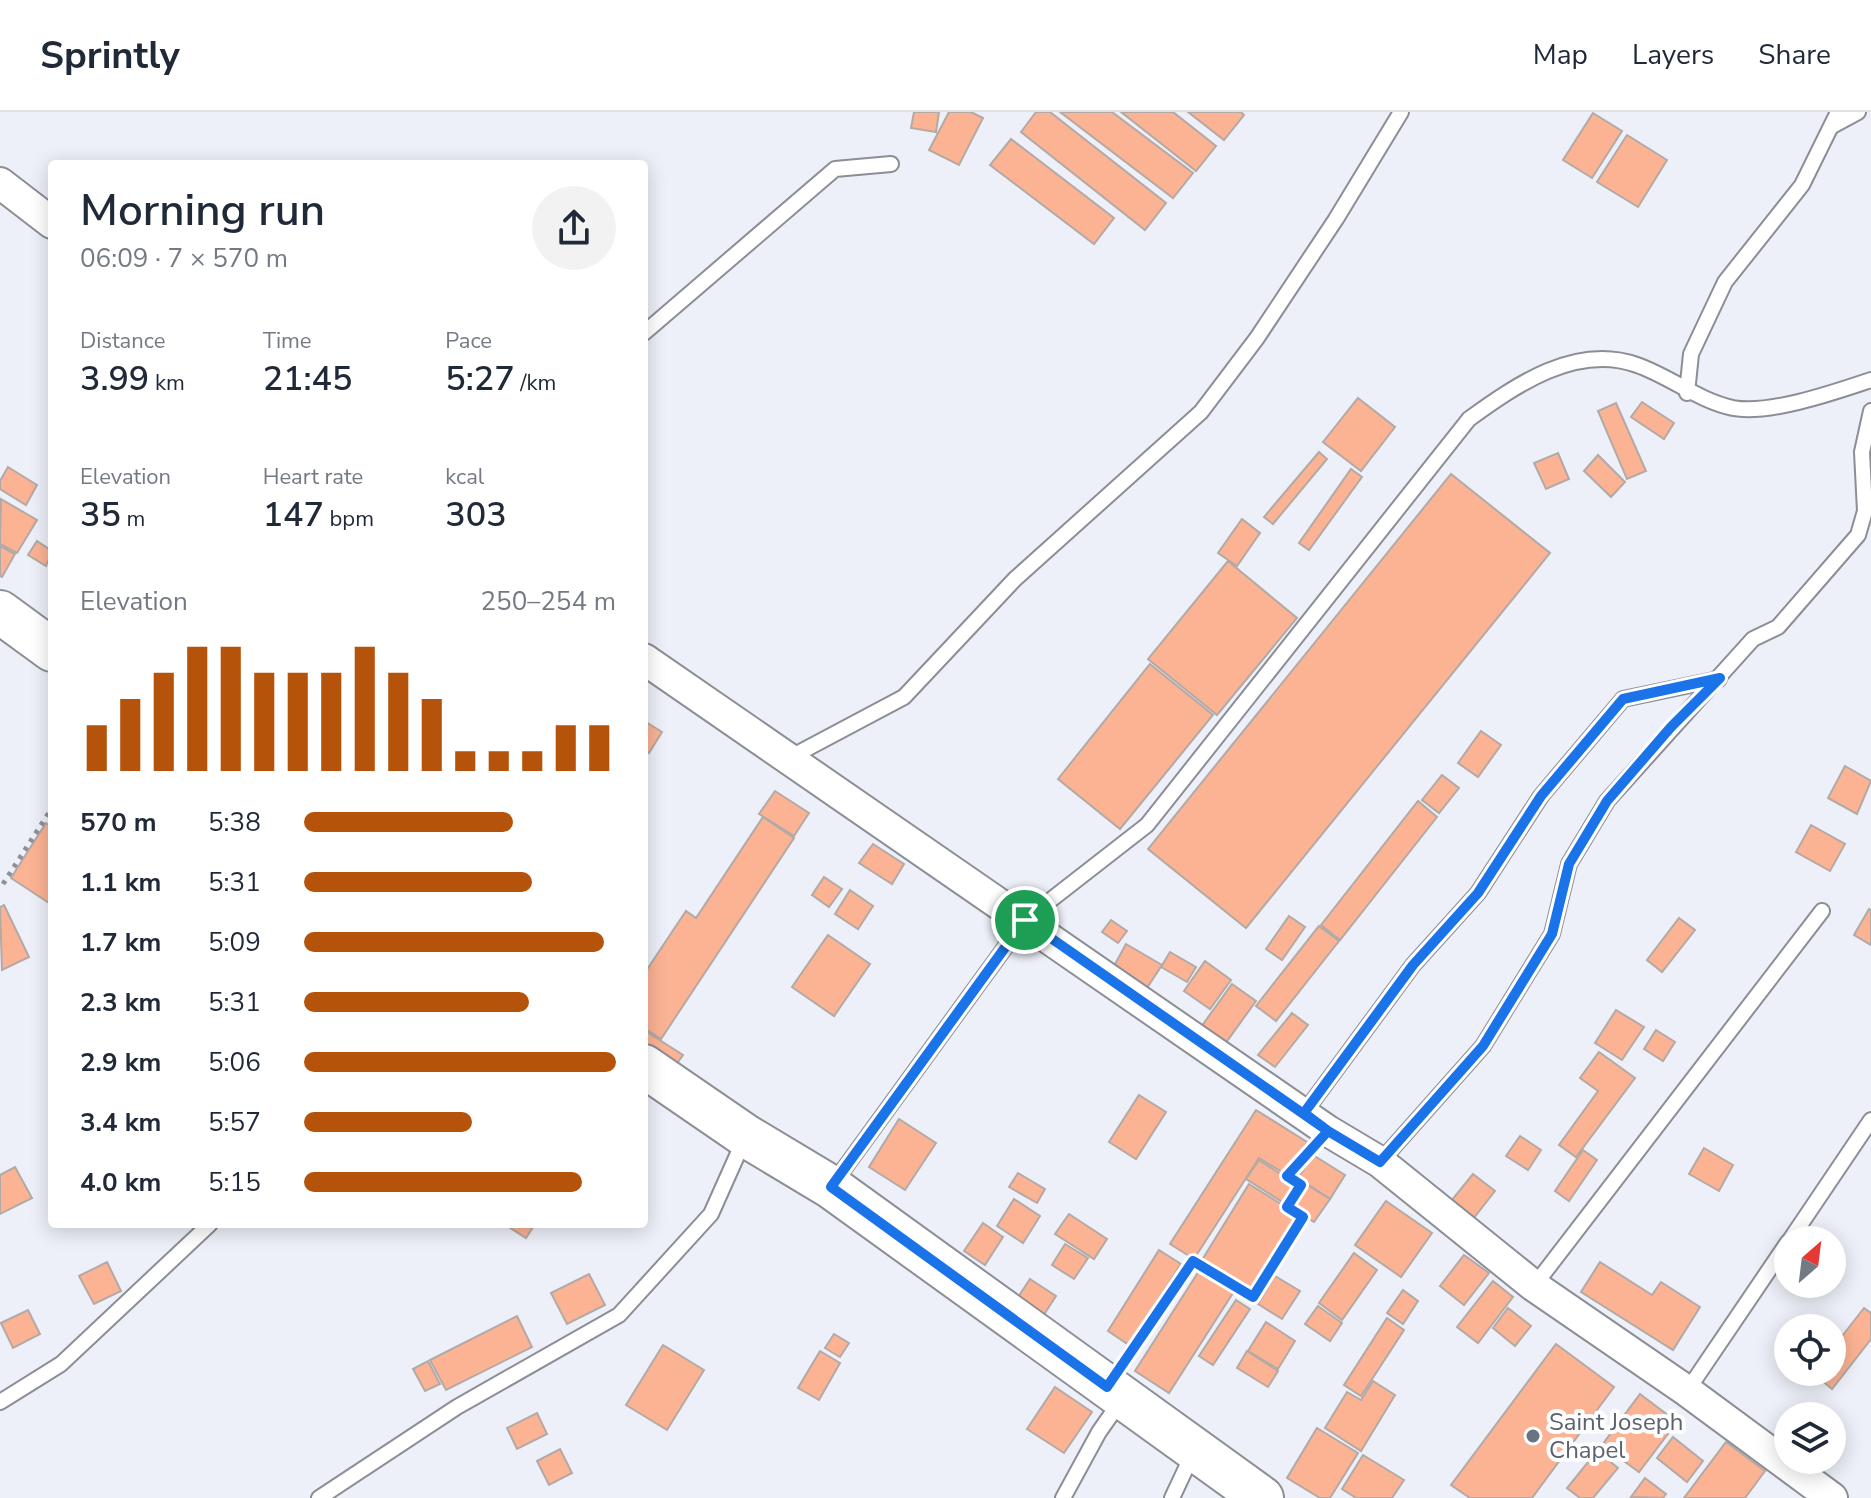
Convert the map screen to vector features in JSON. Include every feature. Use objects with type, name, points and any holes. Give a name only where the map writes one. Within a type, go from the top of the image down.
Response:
[{"type":"street","points":[[0,183],[48,220]]},
{"type":"street","points":[[0,612],[48,647]]},
{"type":"street","points":[[648,662],[791,757],[1316,1122],[1380,1162],[1534,1286],[1687,1391],[1832,1498]]},
{"type":"street","points":[[648,1069],[746,1136],[831,1187],[1262,1498]]},
{"type":"lane","points":[[791,757],[904,697],[1015,579],[1201,412],[1257,338],[1336,219],[1401,112]]},
{"type":"lane","points":[[1687,393],[1691,354],[1725,282],[1802,185],[1838,112]]},
{"type":"lane","points":[[1832,126],[1858,112]]},
{"type":"lane","points":[[648,330],[835,169],[891,164]]},
{"type":"lane","points":[[831,1187],[1025,920],[1147,825],[1469,419],[1517,384],[1561,366],[1606,358],[1639,366],[1687,393],[1736,408],[1803,402],[1871,380]]},
{"type":"lane","points":[[1380,1162],[1483,1046],[1552,934],[1569,864],[1607,801],[1753,639],[1778,627],[1858,535],[1865,511],[1862,452],[1871,411]]},
{"type":"lane","points":[[1316,1122],[1413,965],[1478,893],[1541,796],[1623,699],[1720,678]]},
{"type":"lane","points":[[1534,1286],[1822,911]]},
{"type":"lane","points":[[1799,1226],[1871,1120]]},
{"type":"lane","points":[[319,1498],[457,1407],[619,1315],[711,1214],[746,1136]]},
{"type":"lane","points":[[0,1402],[61,1364],[206,1228]]},
{"type":"lane","points":[[1687,1391],[1774,1263]]},
{"type":"lane","points":[[1063,1498],[1099,1432],[1115,1393]]},
{"type":"lane","points":[[1172,1498],[1195,1451]]},
{"type":"path","points":[[3,884],[48,814]]},
{"type":"path","points":[[1115,1393],[1193,1261],[1253,1297],[1303,1217],[1287,1207],[1301,1185],[1287,1176],[1316,1122]]},
{"type":"building","points":[[914,112],[939,112],[936,132],[911,128]]},
{"type":"building","points":[[949,112],[971,112],[983,118],[959,165],[929,150]]},
{"type":"building","points":[[1036,112],[1050,112],[1166,203],[1145,230],[1021,132]]},
{"type":"building","points":[[1060,112],[1112,112],[1193,173],[1173,198]]},
{"type":"building","points":[[1121,112],[1173,112],[1216,146],[1196,171]]},
{"type":"building","points":[[1188,112],[1241,112],[1244,115],[1224,140]]},
{"type":"building","points":[[1593,113],[1622,131],[1592,178],[1563,160]]},
{"type":"building","points":[[1627,135],[1667,160],[1638,207],[1597,182]]},
{"type":"building","points":[[1011,139],[1114,218],[1094,244],[990,165]]},
{"type":"building","points":[[1358,398],[1395,427],[1361,471],[1323,442]]},
{"type":"building","points":[[1642,402],[1674,423],[1664,439],[1631,417]]},
{"type":"building","points":[[1616,403],[1646,471],[1627,479],[1598,411]]},
{"type":"building","points":[[1319,452],[1327,459],[1273,524],[1264,517]]},
{"type":"building","points":[[1558,453],[1569,479],[1546,489],[1534,463]]},
{"type":"building","points":[[1598,455],[1625,482],[1611,497],[1584,471]]},
{"type":"building","points":[[8,467],[37,485],[26,505],[0,489],[0,481]]},
{"type":"building","points":[[1351,469],[1362,477],[1309,550],[1299,543]]},
{"type":"building","points":[[1451,474],[1550,553],[1246,928],[1148,849]]},
{"type":"building","points":[[1,499],[37,520],[17,553],[0,544]]},
{"type":"building","points":[[1242,519],[1260,533],[1237,566],[1218,553]]},
{"type":"building","points":[[37,541],[48,548],[46,566],[28,555]]},
{"type":"building","points":[[0,546],[15,554],[2,577],[0,576]]},
{"type":"building","points":[[1228,561],[1297,618],[1217,715],[1148,659]]},
{"type":"building","points":[[1150,664],[1213,715],[1120,829],[1058,779]]},
{"type":"building","points":[[648,723],[662,732],[648,752]]},
{"type":"building","points":[[1481,731],[1501,745],[1478,777],[1458,763]]},
{"type":"building","points":[[1845,766],[1871,781],[1857,814],[1828,798]]},
{"type":"building","points":[[1442,775],[1459,788],[1439,813],[1422,800]]},
{"type":"building","points":[[775,791],[809,813],[794,836],[759,814]]},
{"type":"building","points":[[1418,801],[1437,817],[1340,940],[1321,925]]},
{"type":"building","points":[[763,817],[794,838],[661,1039],[648,1031],[648,968],[686,911],[696,918]]},
{"type":"building","points":[[46,823],[48,902],[11,878]]},
{"type":"building","points":[[1811,825],[1845,844],[1830,871],[1796,852]]},
{"type":"building","points":[[873,844],[904,864],[892,884],[859,863]]},
{"type":"building","points":[[824,877],[842,889],[829,907],[812,895]]},
{"type":"building","points":[[850,890],[873,906],[858,929],[835,914]]},
{"type":"building","points":[[4,905],[29,957],[2,970],[0,907]]},
{"type":"building","points":[[1871,910],[1871,945],[1854,935]]},
{"type":"building","points":[[1289,916],[1305,927],[1282,960],[1266,949]]},
{"type":"building","points":[[1679,918],[1695,930],[1662,972],[1647,960]]},
{"type":"building","points":[[1111,920],[1127,931],[1118,943],[1102,932]]},
{"type":"building","points":[[1319,926],[1339,941],[1276,1021],[1256,1006]]},
{"type":"building","points":[[828,935],[870,964],[834,1016],[792,987]]},
{"type":"building","points":[[1126,944],[1162,965],[1147,988],[1113,968]]},
{"type":"building","points":[[1170,952],[1196,967],[1187,982],[1161,967]]},
{"type":"building","points":[[1205,961],[1231,980],[1210,1009],[1184,991]]},
{"type":"building","points":[[1232,984],[1256,1001],[1225,1044],[1201,1027]]},
{"type":"building","points":[[1616,1010],[1644,1027],[1622,1060],[1595,1043]]},
{"type":"building","points":[[1292,1013],[1308,1025],[1275,1067],[1258,1055]]},
{"type":"building","points":[[1656,1030],[1675,1042],[1663,1061],[1644,1049]]},
{"type":"building","points":[[648,1033],[683,1055],[671,1072],[648,1057]]},
{"type":"building","points":[[1599,1052],[1635,1078],[1576,1157],[1559,1145],[1598,1091],[1580,1078]]},
{"type":"building","points":[[1139,1095],[1166,1112],[1136,1159],[1109,1142]]},
{"type":"building","points":[[1256,1110],[1307,1142],[1285,1174],[1259,1158],[1194,1259],[1170,1244]]},
{"type":"building","points":[[899,1119],[936,1143],[905,1190],[869,1167]]},
{"type":"building","points":[[1520,1136],[1541,1150],[1528,1170],[1506,1156]]},
{"type":"building","points":[[1704,1148],[1733,1165],[1719,1191],[1689,1174]]},
{"type":"building","points":[[1583,1150],[1597,1160],[1569,1201],[1555,1191]]},
{"type":"building","points":[[1313,1155],[1345,1175],[1330,1199],[1298,1178]]},
{"type":"building","points":[[1259,1160],[1299,1186],[1287,1205],[1246,1179]]},
{"type":"building","points":[[15,1167],[32,1198],[0,1214],[0,1175]]},
{"type":"building","points":[[1018,1173],[1045,1189],[1037,1203],[1009,1187]]},
{"type":"building","points":[[1473,1174],[1495,1191],[1473,1219],[1451,1201]]},
{"type":"building","points":[[1304,1183],[1330,1199],[1314,1222],[1289,1207]]},
{"type":"building","points":[[1249,1184],[1300,1216],[1253,1292],[1202,1260]]},
{"type":"building","points":[[1014,1199],[1040,1216],[1023,1243],[997,1226]]},
{"type":"building","points":[[1386,1201],[1432,1233],[1401,1277],[1355,1245]]},
{"type":"building","points":[[1069,1214],[1107,1239],[1094,1259],[1055,1234]]},
{"type":"building","points":[[983,1223],[1003,1237],[985,1265],[964,1251]]},
{"type":"building","points":[[510,1228],[532,1228],[526,1238]]},
{"type":"building","points":[[1065,1244],[1088,1258],[1074,1279],[1052,1265]]},
{"type":"building","points":[[1159,1250],[1181,1264],[1129,1345],[1108,1331]]},
{"type":"building","points":[[1354,1253],[1377,1270],[1342,1320],[1319,1303]]},
{"type":"building","points":[[1464,1255],[1489,1273],[1464,1305],[1440,1286]]},
{"type":"building","points":[[107,1262],[121,1291],[94,1304],[79,1276]]},
{"type":"building","points":[[1600,1262],[1652,1295],[1661,1282],[1700,1307],[1673,1350],[1581,1292]]},
{"type":"building","points":[[1199,1271],[1233,1293],[1169,1393],[1135,1371]]},
{"type":"building","points":[[589,1274],[605,1305],[567,1324],[551,1293]]},
{"type":"building","points":[[1275,1276],[1300,1291],[1282,1319],[1258,1304]]},
{"type":"building","points":[[1030,1279],[1056,1296],[1039,1322],[1013,1305]]},
{"type":"building","points":[[1493,1281],[1513,1297],[1478,1343],[1457,1327]]},
{"type":"building","points":[[1403,1290],[1418,1301],[1403,1324],[1387,1313]]},
{"type":"building","points":[[1236,1300],[1250,1309],[1213,1365],[1199,1356]]},
{"type":"building","points":[[1318,1306],[1342,1323],[1330,1341],[1305,1324]]},
{"type":"building","points":[[1508,1308],[1531,1326],[1515,1346],[1493,1328]]},
{"type":"building","points":[[1864,1308],[1871,1313],[1871,1339],[1846,1371],[1846,1331]]},
{"type":"building","points":[[28,1310],[40,1334],[13,1348],[1,1323]]},
{"type":"building","points":[[517,1316],[532,1347],[446,1390],[430,1360]]},
{"type":"building","points":[[1387,1318],[1404,1330],[1361,1396],[1344,1385]]},
{"type":"building","points":[[1266,1322],[1295,1341],[1278,1369],[1248,1351]]},
{"type":"building","points":[[834,1334],[849,1343],[840,1357],[825,1348]]},
{"type":"building","name":"Saint Joseph Chapel","points":[[1556,1344],[1614,1387],[1532,1498],[1470,1498],[1451,1485]]},
{"type":"building","points":[[663,1345],[704,1370],[667,1430],[626,1405]]},
{"type":"building","points":[[820,1351],[840,1363],[819,1400],[798,1388]]},
{"type":"building","points":[[1247,1351],[1278,1371],[1268,1387],[1237,1368]]},
{"type":"building","points":[[428,1361],[440,1384],[425,1391],[413,1369]]},
{"type":"building","points":[[1373,1381],[1395,1395],[1361,1451],[1325,1428],[1347,1392],[1361,1400]]},
{"type":"building","points":[[1055,1387],[1092,1412],[1064,1453],[1027,1429]]},
{"type":"building","points":[[1640,1394],[1677,1422],[1639,1472],[1602,1445]]},
{"type":"building","points":[[537,1413],[547,1434],[517,1449],[507,1428]]},
{"type":"building","points":[[1317,1428],[1358,1453],[1330,1498],[1320,1498],[1287,1478]]},
{"type":"building","points":[[1673,1437],[1703,1461],[1687,1482],[1657,1458]]},
{"type":"building","points":[[1726,1442],[1765,1471],[1745,1498],[1684,1498]]},
{"type":"building","points":[[560,1449],[572,1473],[549,1485],[537,1461]]},
{"type":"building","points":[[1597,1451],[1618,1468],[1593,1498],[1580,1498],[1567,1488]]},
{"type":"building","points":[[1363,1455],[1404,1480],[1392,1498],[1356,1498],[1342,1489]]},
{"type":"building","points":[[1645,1478],[1666,1494],[1663,1498],[1631,1497]]},
{"type":"place","name":"Saint Joseph Chapel","points":[[1533,1436]]},
{"type":"route","points":[[1025,920],[831,1187],[1107,1387],[1193,1261],[1253,1297],[1303,1217],[1287,1207],[1301,1185],[1287,1176],[1328,1131],[1304,1113],[1413,965],[1478,893],[1541,796],[1578,750],[1623,699],[1720,678],[1671,727],[1607,801],[1569,864],[1552,934],[1483,1046],[1380,1162],[1328,1131],[1025,920]]}]
